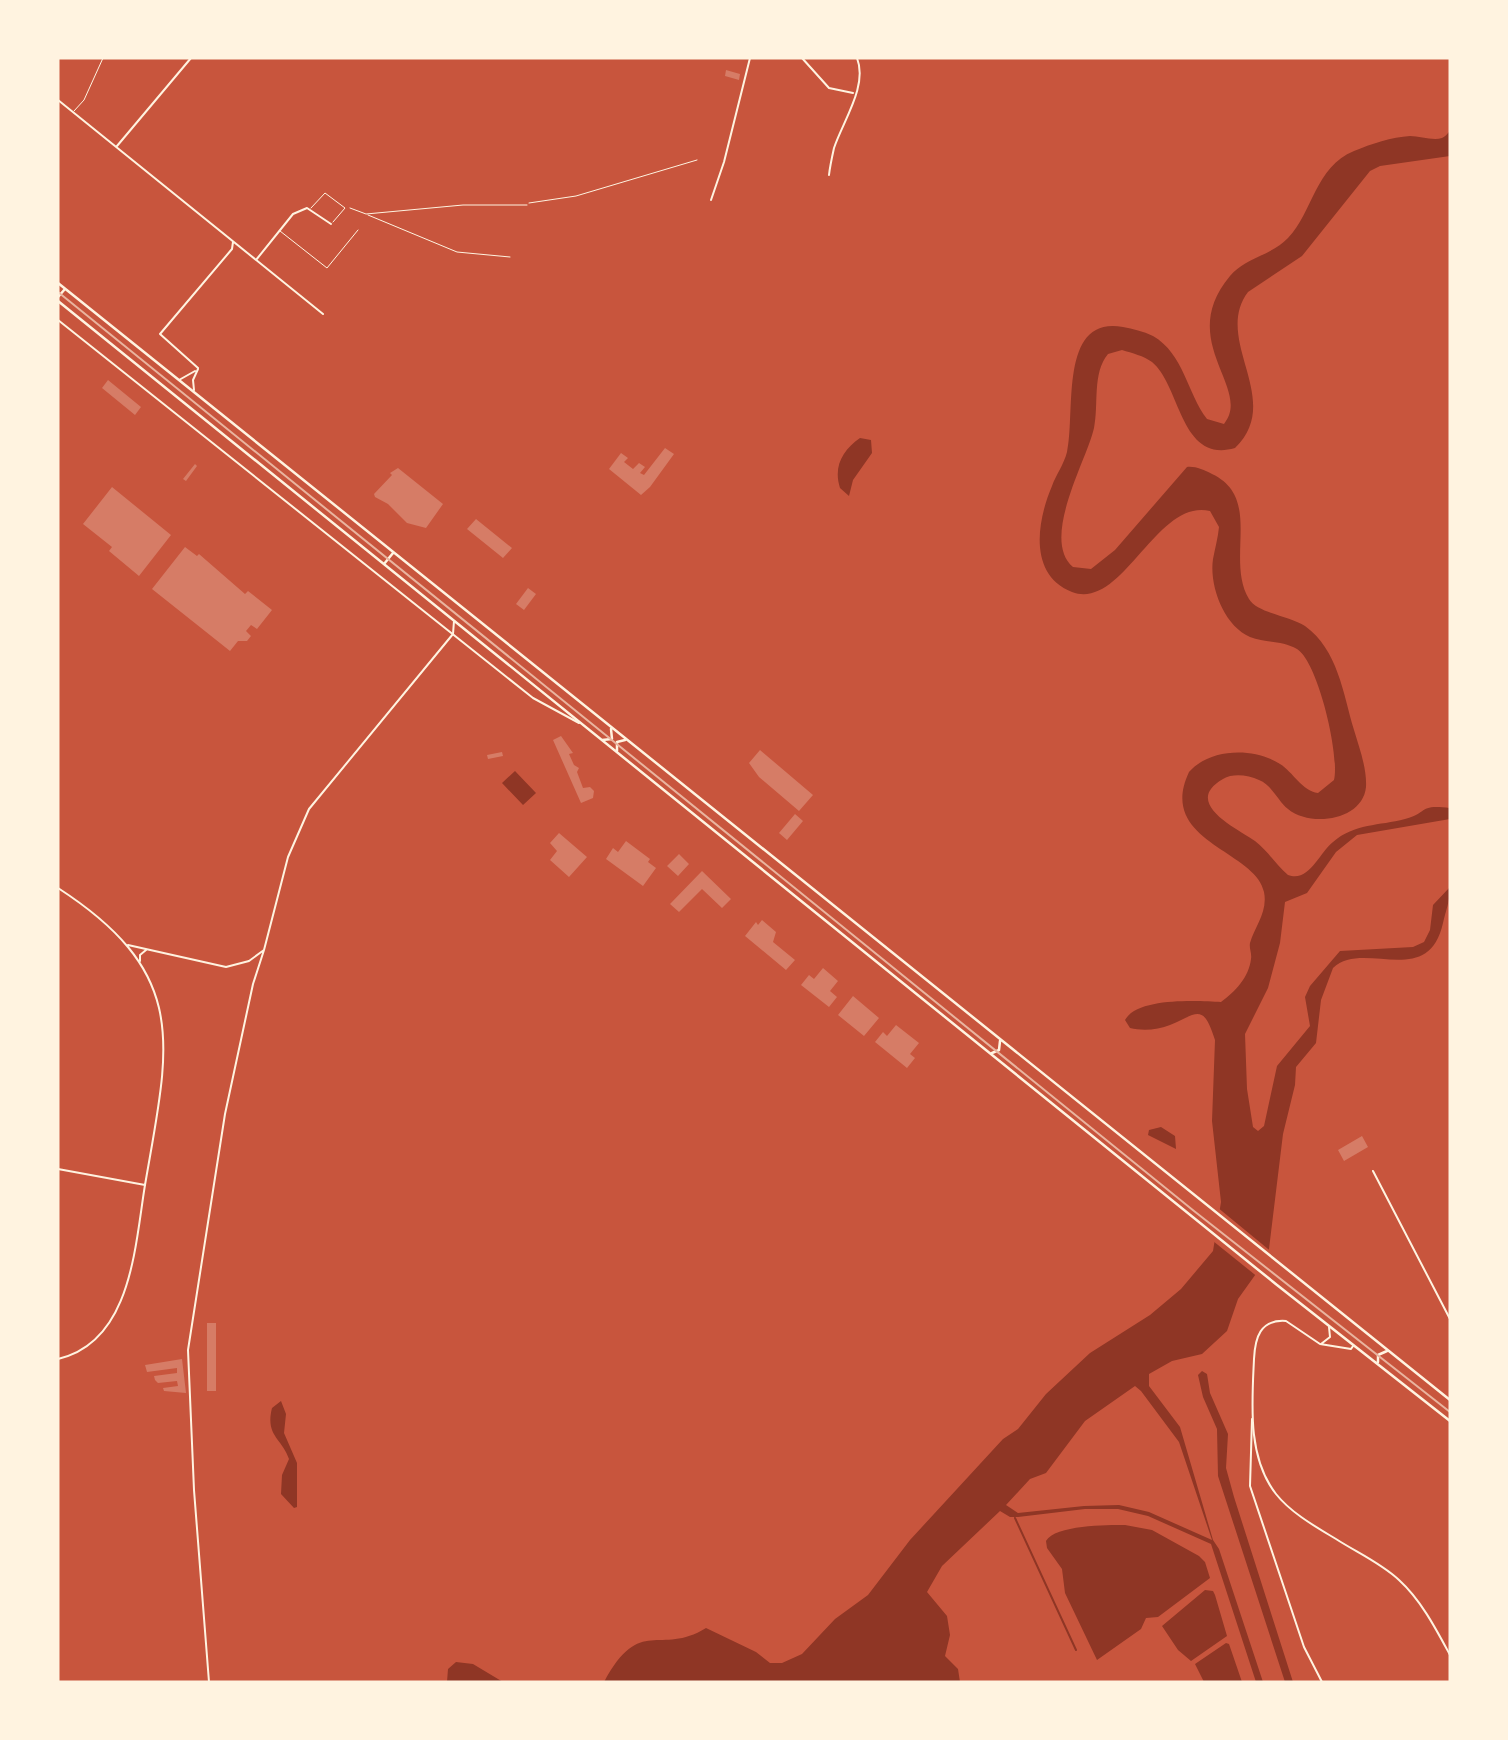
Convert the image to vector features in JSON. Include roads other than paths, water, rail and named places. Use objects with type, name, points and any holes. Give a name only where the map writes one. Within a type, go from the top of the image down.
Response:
[{"type":"main road","points":[[58,283],[1450,1400]]},
{"type":"main road","points":[[65,289],[58,299],[1353,1347],[1450,1421]]},
{"type":"main road","points":[[384,564],[394,553]]},
{"type":"main road","points":[[596,736],[605,741],[612,739],[613,732],[606,724]]},
{"type":"main road","points":[[622,757],[616,750],[617,742],[622,740],[631,744]]},
{"type":"main road","points":[[988,1052],[999,1050],[999,1039]]},
{"type":"main road","points":[[1379,1365],[1378,1354],[1390,1352]]},
{"type":"street","points":[[116,147],[191,58]]},
{"type":"street","points":[[711,200],[724,162],[750,58]]},
{"type":"street","points":[[802,58],[829,88],[854,93]]},
{"type":"street","points":[[829,175],[835,147],[860,73],[857,58]]},
{"type":"street","points":[[58,100],[323,314]]},
{"type":"street","points":[[255,261],[293,215],[311,208],[331,224]]},
{"type":"street","points":[[198,368],[160,334],[232,249],[233,242]]},
{"type":"street","points":[[58,320],[533,698],[583,725]]},
{"type":"street","points":[[179,380],[191,376],[198,368]]},
{"type":"street","points":[[195,392],[193,380],[198,368]]},
{"type":"street","points":[[209,1682],[194,1490],[188,1350],[225,1114],[253,984],[291,849],[309,809],[453,634],[454,620]]},
{"type":"street","points":[[58,888],[107,924],[140,961],[156,989],[165,1034],[145,1185],[131,1264],[115,1314],[88,1344],[58,1359]]},
{"type":"street","points":[[128,945],[226,967],[252,960],[264,950]]},
{"type":"street","points":[[140,961],[140,955],[146,950]]},
{"type":"street","points":[[58,1169],[145,1185]]},
{"type":"street","points":[[1373,1171],[1450,1319]]},
{"type":"street","points":[[1322,1682],[1304,1647],[1250,1486],[1255,1341],[1263,1327],[1278,1320],[1286,1321],[1320,1344],[1353,1347]]},
{"type":"street","points":[[1320,1344],[1330,1337],[1327,1324]]},
{"type":"street","points":[[1252,1419],[1260,1460],[1276,1494],[1305,1519],[1398,1579],[1431,1620],[1450,1655]]},
{"type":"lane","points":[[73,113],[83,100],[103,58]]},
{"type":"lane","points":[[311,208],[325,193],[345,208],[331,224]]},
{"type":"lane","points":[[280,231],[327,268],[358,230]]},
{"type":"waterway","points":[[1015,1518],[1076,1650]]},
{"type":"tram line","points":[[58,292],[1194,1211],[1450,1412]]}]
